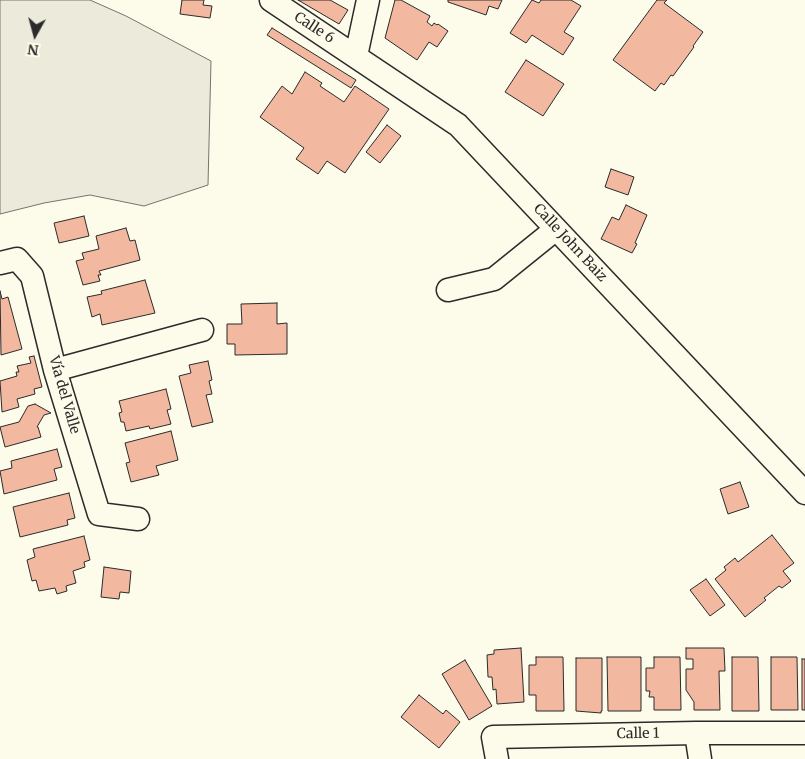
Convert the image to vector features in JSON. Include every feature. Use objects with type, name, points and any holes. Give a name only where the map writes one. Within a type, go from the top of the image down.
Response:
[{"type":"street","name":"Calle 6","points":[[271,0],[356,56]]},
{"type":"street","points":[[356,56],[368,0]]},
{"type":"street","name":"Calle John Baiz","points":[[356,56],[458,125],[805,493]]},
{"type":"street","points":[[448,290],[494,279],[556,229]]},
{"type":"street","name":"Vía del Valle","points":[[0,262],[17,259],[32,276],[55,370],[99,514],[138,519]]},
{"type":"street","points":[[55,370],[202,330]]},
{"type":"street","points":[[696,733],[700,759]]},
{"type":"street","name":"Calle 1","points":[[497,759],[493,737],[805,733]]},
{"type":"shaded area","points":[[0,0],[90,0],[126,16],[211,61],[208,185],[144,206],[90,195],[44,203],[0,214]]},
{"type":"building","points":[[182,0],[204,0],[203,5],[212,6],[210,18],[180,14]]},
{"type":"building","points":[[298,0],[330,0],[348,10],[339,24]]},
{"type":"building","points":[[395,0],[401,0],[430,16],[427,22],[432,26],[434,23],[438,24],[448,31],[437,47],[429,42],[417,60],[385,38]]},
{"type":"building","points":[[448,0],[502,0],[498,9],[489,6],[486,15],[448,2]]},
{"type":"building","points":[[532,0],[539,3],[541,0],[571,0],[581,6],[564,32],[574,38],[563,55],[532,35],[526,43],[510,33]]},
{"type":"building","points":[[657,0],[667,0],[664,3],[703,32],[673,76],[671,75],[664,85],[661,83],[655,91],[613,60]]},
{"type":"building","points":[[272,28],[356,80],[351,88],[267,35]]},
{"type":"building","points":[[526,60],[564,84],[543,116],[505,92]]},
{"type":"building","points":[[305,72],[322,83],[320,86],[344,102],[355,86],[389,109],[345,173],[327,161],[318,174],[296,159],[304,148],[260,117],[282,86],[292,94]]},
{"type":"building","points":[[387,125],[401,136],[380,163],[366,152]]},
{"type":"building","points":[[611,169],[634,177],[628,195],[605,187]]},
{"type":"building","points":[[626,205],[647,215],[632,253],[601,239],[612,217],[619,220]]},
{"type":"building","points":[[84,216],[89,236],[59,243],[54,223]]},
{"type":"building","points":[[126,228],[130,241],[135,240],[140,260],[99,271],[101,275],[98,275],[100,281],[83,285],[76,261],[84,259],[82,253],[99,249],[96,236]]},
{"type":"building","points":[[145,280],[155,313],[102,325],[100,314],[92,317],[87,297],[102,294],[101,291]]},
{"type":"building","points":[[0,291],[2,299],[8,297],[22,349],[1,355]]},
{"type":"building","points":[[277,303],[277,324],[287,323],[287,354],[235,355],[235,344],[227,344],[227,324],[242,324],[241,304]]},
{"type":"building","points":[[34,356],[42,387],[34,389],[35,394],[17,399],[19,407],[2,412],[0,381],[17,376],[16,372],[19,372],[17,366],[31,363],[29,357]]},
{"type":"building","points":[[208,361],[212,380],[209,381],[212,394],[206,395],[213,422],[192,427],[179,376],[191,373],[189,365]]},
{"type":"building","points":[[166,389],[171,409],[167,410],[171,424],[150,429],[149,426],[126,431],[124,422],[121,422],[119,413],[122,412],[119,401]]},
{"type":"building","points":[[35,404],[51,413],[44,415],[37,427],[41,437],[5,447],[0,427],[19,422],[28,406]]},
{"type":"building","points":[[171,431],[178,460],[156,466],[159,475],[131,482],[126,463],[130,462],[125,443]]},
{"type":"building","points":[[57,449],[62,467],[54,469],[57,480],[4,494],[0,471],[12,468],[11,461]]},
{"type":"building","points":[[740,482],[749,507],[728,514],[720,489]]},
{"type":"building","points":[[69,493],[75,518],[67,520],[68,525],[20,537],[13,507]]},
{"type":"building","points":[[772,535],[794,563],[783,571],[791,581],[782,588],[779,586],[764,598],[766,600],[745,617],[715,579],[726,570],[724,567],[735,558],[738,562]]},
{"type":"building","points":[[84,536],[90,560],[84,562],[85,567],[73,571],[76,583],[66,586],[67,591],[57,594],[55,588],[39,591],[36,580],[32,581],[27,560],[35,557],[33,549]]},
{"type":"building","points":[[104,567],[131,571],[129,593],[120,592],[119,599],[101,597]]},
{"type":"building","points":[[706,579],[725,605],[710,616],[690,590]]},
{"type":"building","points":[[521,648],[524,702],[497,704],[496,689],[493,690],[492,677],[488,677],[487,655],[494,654],[494,650]]},
{"type":"building","points":[[686,648],[724,648],[725,671],[719,671],[720,710],[694,710],[694,702],[686,690],[686,669],[693,669],[693,659],[686,659]]},
{"type":"building","points":[[536,657],[563,657],[564,711],[536,711],[536,695],[529,695],[529,665],[536,665]]},
{"type":"building","points":[[607,657],[641,657],[641,711],[608,711]]},
{"type":"building","points":[[654,657],[680,657],[681,710],[654,710],[654,697],[649,697],[650,691],[646,691],[646,668],[654,668]]},
{"type":"building","points":[[732,657],[758,657],[759,711],[732,711]]},
{"type":"building","points":[[771,657],[797,657],[798,710],[771,710]]},
{"type":"building","points":[[576,658],[602,658],[601,713],[576,711]]},
{"type":"building","points":[[802,659],[805,659],[805,710],[802,710]]},
{"type":"building","points":[[465,660],[492,706],[469,720],[442,674]]},
{"type":"building","points":[[419,695],[443,714],[446,710],[460,722],[439,748],[401,717]]}]
